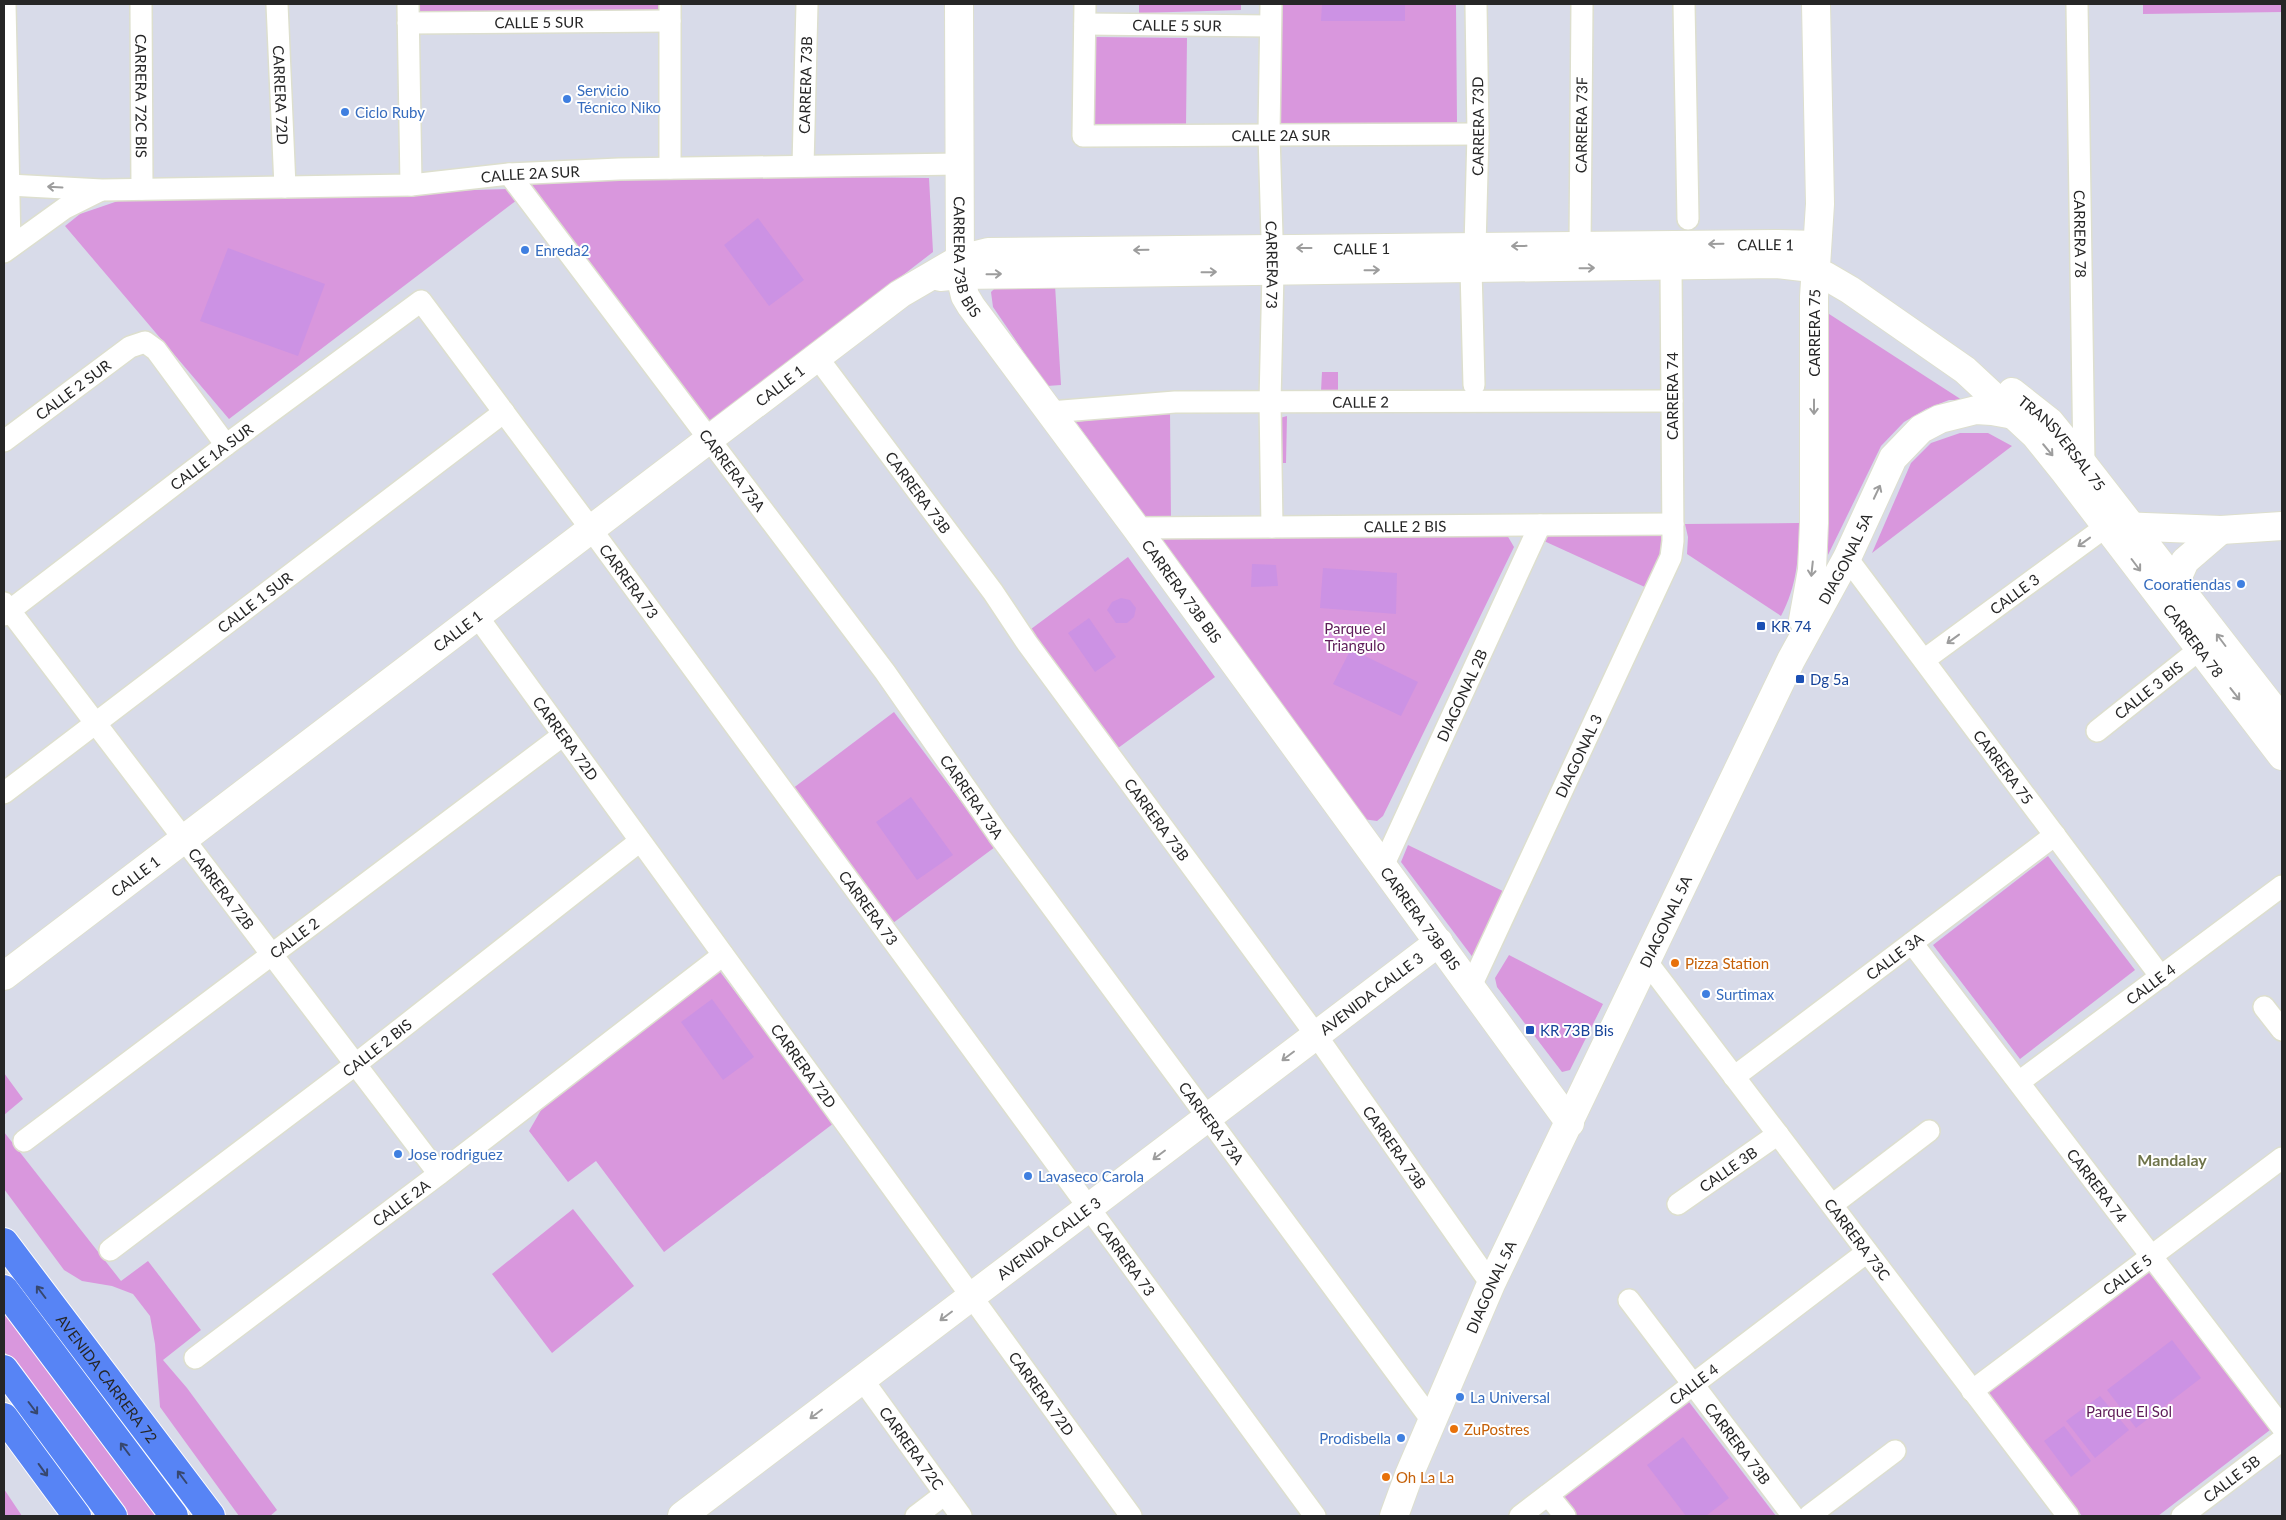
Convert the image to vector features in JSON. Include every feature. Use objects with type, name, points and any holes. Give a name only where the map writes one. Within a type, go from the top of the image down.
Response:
[{"type":"highway","name":"AVENIDA CARRERA 72","points":[[4,1242],[211,1516]]},
{"type":"highway","name":"AVENIDA CARRERA 72","points":[[4,1289],[174,1516]]},
{"type":"highway","points":[[4,1369],[113,1516]]},
{"type":"highway","points":[[4,1417],[77,1516]]},
{"type":"highway","points":[[80,1472],[94,1516]]},
{"type":"street","points":[[5,4],[5,81],[9,185],[7,249]]},
{"type":"street","name":"CARRERA 72C BIS","points":[[141,4],[142,189]]},
{"type":"street","name":"CARRERA 72D","points":[[277,4],[284,187]]},
{"type":"street","name":"CARRERA 73B","points":[[803,166],[807,4]]},
{"type":"street","name":"CARRERA 73B BIS","points":[[958,4],[960,267],[965,296],[976,316],[1136,528],[1570,1123]]},
{"type":"street","name":"CARRERA 73","points":[[1270,4],[1269,134],[1273,260],[1270,402],[1272,527]]},
{"type":"street","name":"CARRERA 73D","points":[[1474,385],[1473,258],[1478,134],[1476,4]]},
{"type":"street","name":"CARRERA 73F","points":[[1580,235],[1582,4]]},
{"type":"street","points":[[1684,4],[1688,219]]},
{"type":"street","name":"CARRERA 75","points":[[1791,660],[1802,622],[1812,570],[1814,297],[1820,204],[1816,4]]},
{"type":"street","name":"CARRERA 78","points":[[2077,4],[2084,463]]},
{"type":"street","points":[[670,12],[670,168]]},
{"type":"street","name":"CALLE 5 SUR","points":[[408,13],[670,12]]},
{"type":"street","points":[[408,13],[411,185]]},
{"type":"street","name":"CALLE 2A SUR","points":[[1085,14],[1083,136],[1478,134]]},
{"type":"street","name":"CALLE 5 SUR","points":[[1085,14],[1270,26]]},
{"type":"street","name":"CALLE 2A SUR","points":[[9,185],[102,190],[411,185],[509,174],[670,168],[959,164]]},
{"type":"street","name":"CARRERA 73A","points":[[509,174],[885,672],[998,834],[1433,1422]]},
{"type":"street","name":"CALLE 2A SUR","points":[[7,249],[64,208],[102,190]]},
{"type":"street","name":"CALLE 1","points":[[1552,257],[1580,235],[1775,244],[1816,258]]},
{"type":"street","name":"CALLE 1","points":[[4,976],[912,286],[960,267],[988,252],[1273,260],[1552,257],[1671,267],[1776,264],[1816,258]]},
{"type":"street","name":"TRANSVERSAL 75","points":[[1816,258],[1850,290],[1965,370],[2014,415],[2121,522]]},
{"type":"street","name":"CARRERA 74","points":[[1671,267],[1673,524]]},
{"type":"street","name":"CARRERA 73","points":[[421,301],[591,529],[1315,1516]]},
{"type":"street","name":"CALLE 1A SUR","points":[[6,609],[421,301]]},
{"type":"street","name":"CALLE 2 SUR","points":[[4,441],[130,347],[144,342],[156,350],[226,445]]},
{"type":"street","name":"CARRERA 73B","points":[[817,357],[987,584],[1027,643],[1316,1035],[1492,1284]]},
{"type":"street","name":"TRANSVERSAL 75","points":[[1965,370],[2006,387],[2050,422],[2084,463],[2121,522]]},
{"type":"street","name":"CALLE 2","points":[[1050,412],[1175,402],[1672,401]]},
{"type":"street","name":"DIAGONAL 5A","points":[[1394,1516],[1492,1284],[1791,660],[1847,558],[1893,458],[1921,429],[1940,419],[1976,410],[2014,415]]},
{"type":"street","name":"CALLE 1 SUR","points":[[4,793],[504,412]]},
{"type":"street","points":[[2121,522],[2219,514],[2282,524]]},
{"type":"street","points":[[2121,522],[2221,530],[2282,524]]},
{"type":"street","name":"CARRERA 78","points":[[2121,522],[2176,582],[2282,720]]},
{"type":"street","name":"CARRERA 78","points":[[2121,522],[2200,648],[2282,756]]},
{"type":"street","name":"CALLE 3","points":[[1924,660],[2121,522]]},
{"type":"street","name":"CALLE 2 BIS","points":[[1136,528],[1673,524]]},
{"type":"street","name":"DIAGONAL 3","points":[[1471,986],[1666,572],[1672,557],[1673,524]]},
{"type":"street","name":"DIAGONAL 2B","points":[[1383,866],[1540,525]]},
{"type":"street","points":[[2176,582],[2185,561],[2209,538],[2221,530]]},
{"type":"street","name":"CARRERA 75","points":[[1847,558],[2161,976]]},
{"type":"street","name":"CARRERA 72B","points":[[6,609],[184,838],[439,1174]]},
{"type":"street","name":"CARRERA 72D","points":[[477,616],[562,736],[1131,1516]]},
{"type":"street","name":"CALLE 3 BIS","points":[[2097,732],[2200,648]]},
{"type":"street","name":"CALLE 2","points":[[24,1140],[562,736]]},
{"type":"street","name":"CALLE 3A","points":[[1734,1077],[2054,835]]},
{"type":"street","name":"CALLE 2 BIS","points":[[110,1250],[356,1064],[640,841]]},
{"type":"street","name":"CALLE 4","points":[[2019,1082],[2282,886]]},
{"type":"street","name":"AVENIDA CALLE 3","points":[[682,1516],[1439,942]]},
{"type":"street","name":"CARRERA 74","points":[[1912,943],[2282,1427]]},
{"type":"street","name":"CALLE 2A","points":[[195,1358],[439,1174],[723,955]]},
{"type":"street","name":"CARRERA 73C","points":[[1647,962],[2068,1516]]},
{"type":"street","points":[[2264,1007],[2282,1030]]},
{"type":"street","points":[[1832,1205],[1929,1131]]},
{"type":"street","name":"CALLE 3B","points":[[1678,1204],[1778,1134]]},
{"type":"street","name":"CALLE 5","points":[[1972,1391],[2282,1158]]},
{"type":"street","name":"CALLE 4","points":[[1520,1516],[1867,1252]]},
{"type":"street","name":"CARRERA 73B","points":[[1629,1300],[1793,1516]]},
{"type":"street","name":"CARRERA 72C","points":[[862,1379],[961,1516]]},
{"type":"street","name":"CALLE 5B","points":[[2182,1516],[2282,1440]]},
{"type":"street","points":[[1809,1516],[1895,1450]]},
{"type":"street","points":[[916,1516],[945,1494]]},
{"type":"street","points":[[1548,1494],[1565,1516]]},
{"type":"green space","points":[[414,4],[664,4],[664,13],[414,14]]},
{"type":"green space","points":[[1139,4],[1241,4],[1241,10],[1139,13]]},
{"type":"green space","points":[[1280,4],[1456,4],[1457,123],[1281,126]]},
{"type":"green space","points":[[1322,4],[1405,4],[1405,21],[1321,21]]},
{"type":"green space","points":[[2143,4],[2282,4],[2282,12],[2143,14]]},
{"type":"green space","points":[[1096,37],[1187,38],[1186,127],[1094,126]]},
{"type":"green space","points":[[811,177],[929,178],[933,252],[707,426],[524,182]]},
{"type":"green space","points":[[507,189],[517,200],[229,419],[65,226],[80,214],[118,201]]},
{"type":"green space","points":[[758,218],[804,280],[769,306],[724,245]]},
{"type":"green space","points":[[228,248],[325,284],[298,356],[200,321]]},
{"type":"green space","points":[[1055,285],[1061,385],[1047,386],[993,307],[991,292],[996,287]]},
{"type":"green space","points":[[1826,312],[1962,400],[1949,400],[1926,409],[1904,422],[1881,446],[1828,555]]},
{"type":"green space","points":[[1322,372],[1338,372],[1338,391],[1321,391]]},
{"type":"green space","points":[[1170,411],[1171,522],[1146,519],[1076,422]]},
{"type":"green space","points":[[1287,416],[1286,463],[1277,463],[1280,418]]},
{"type":"green space","points":[[1960,433],[1988,433],[2012,446],[1872,553],[1911,463],[1931,443]]},
{"type":"green space","points":[[1799,523],[1794,582],[1781,616],[1687,554],[1688,537],[1685,524]]},
{"type":"green space","points":[[1662,528],[1663,552],[1647,588],[1544,541],[1548,530]]},
{"type":"green space","name":"Parque el Triangulo","points":[[1158,534],[1507,535],[1514,547],[1383,816],[1377,821],[1363,819],[1156,543]]},
{"type":"green space","points":[[1128,557],[1215,677],[1114,751],[1027,632]]},
{"type":"green space","points":[[1252,564],[1276,565],[1278,586],[1251,587]]},
{"type":"green space","points":[[1323,568],[1397,573],[1396,614],[1320,608]]},
{"type":"green space","points":[[1121,598],[1130,600],[1136,608],[1134,617],[1127,623],[1116,623],[1107,610],[1112,602]]},
{"type":"green space","points":[[1089,618],[1116,657],[1095,672],[1068,633]]},
{"type":"green space","points":[[1351,649],[1418,682],[1401,716],[1333,684]]},
{"type":"green space","points":[[894,712],[995,847],[893,923],[792,789]]},
{"type":"green space","points":[[911,797],[953,855],[917,880],[876,822]]},
{"type":"green space","points":[[1408,845],[1509,894],[1477,963],[1401,862]]},
{"type":"green space","points":[[2048,856],[2135,970],[2020,1059],[1933,945]]},
{"type":"green space","points":[[1509,955],[1603,1004],[1570,1070],[1562,1072],[1497,987],[1495,978]]},
{"type":"green space","points":[[718,969],[834,1123],[664,1252],[596,1161],[568,1182],[529,1131],[548,1098]]},
{"type":"green space","points":[[712,999],[754,1057],[723,1080],[681,1022]]},
{"type":"green space","points":[[4,1073],[23,1099],[4,1115]]},
{"type":"green space","points":[[4,1132],[121,1281],[148,1261],[201,1330],[163,1360],[187,1388],[277,1510],[270,1516],[239,1516],[160,1407],[155,1344],[150,1316],[133,1294],[112,1286],[82,1281],[64,1270],[4,1189]]},
{"type":"green space","points":[[573,1209],[634,1286],[552,1353],[492,1274]]},
{"type":"green space","name":"Parque El Sol","points":[[2147,1269],[2270,1430],[2158,1516],[2082,1516],[1987,1393]]},
{"type":"green space","points":[[4,1306],[163,1516],[127,1516],[4,1351]]},
{"type":"green space","points":[[2172,1340],[2201,1378],[2136,1428],[2107,1390]]},
{"type":"green space","points":[[2100,1396],[2129,1430],[2095,1458],[2066,1421]]},
{"type":"green space","points":[[1686,1398],[1776,1516],[1575,1516],[1559,1495]]},
{"type":"green space","points":[[2064,1426],[2091,1461],[2071,1477],[2044,1441]]},
{"type":"green space","points":[[1683,1437],[1729,1498],[1706,1516],[1686,1516],[1647,1465]]},
{"type":"green space","points":[[4,1489],[22,1516],[4,1516]]},
{"type":"place","name":"Servicio Técnico Niko","points":[[567,99]]},
{"type":"place","name":"Ciclo Ruby","points":[[345,112]]},
{"type":"place","name":"Enreda2","points":[[525,250]]},
{"type":"place","name":"Cooratiendas","points":[[2241,584]]},
{"type":"place","name":"KR 74","points":[[1761,626]]},
{"type":"place","name":"Dg 5a","points":[[1800,679]]},
{"type":"place","name":"Pizza Station","points":[[1675,963]]},
{"type":"place","name":"Surtimax","points":[[1706,994]]},
{"type":"place","name":"KR 73B Bis","points":[[1530,1030]]},
{"type":"place","name":"Jose rodriguez","points":[[398,1154]]},
{"type":"place","name":"Lavaseco Carola","points":[[1028,1176]]},
{"type":"place","name":"La Universal","points":[[1460,1397]]},
{"type":"place","name":"ZuPostres","points":[[1454,1429]]},
{"type":"place","name":"Prodisbella","points":[[1401,1438]]},
{"type":"place","name":"Oh La La","points":[[1386,1477]]},
{"type":"district","name":"Mandalay","points":[[2172,1159]]}]
